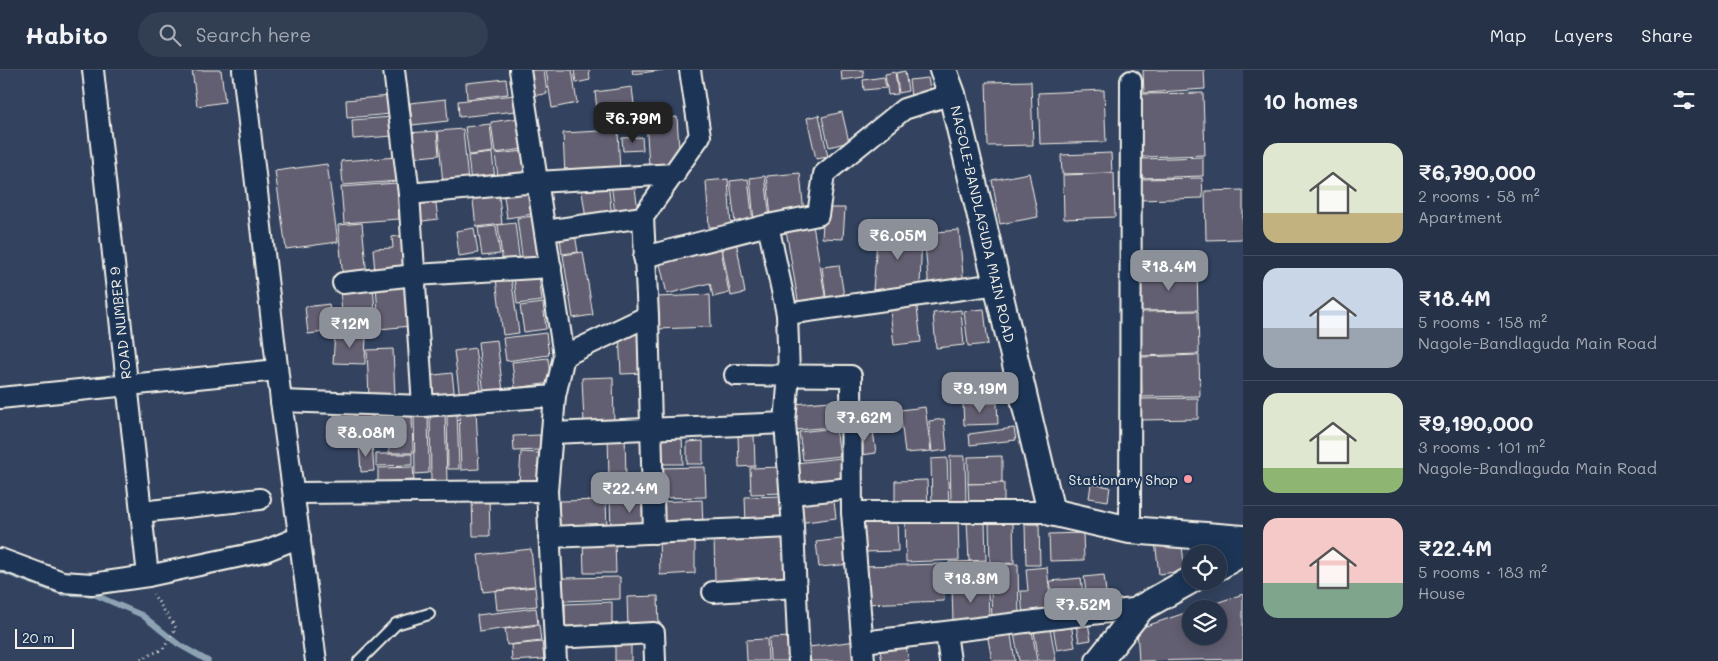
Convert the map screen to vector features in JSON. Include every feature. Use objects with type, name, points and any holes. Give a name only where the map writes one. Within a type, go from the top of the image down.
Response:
[{"type":"street","name":"ROAD NUMBER 9","points":[[93,70],[148,576]]},
{"type":"street","points":[[243,70],[280,401],[316,661]]},
{"type":"street","points":[[394,70],[409,194],[423,406]]},
{"type":"street","points":[[520,70],[564,356],[555,396],[547,491],[556,661]]},
{"type":"street","points":[[654,532],[648,316],[643,218],[700,136],[690,70]]},
{"type":"street","name":"NAGOLE-BANDLAGUDA MAIN ROAD","points":[[943,70],[952,94],[1051,512]]},
{"type":"street","points":[[1130,530],[1131,80]]},
{"type":"street","points":[[644,257],[768,225],[818,215],[824,174],[904,109],[952,94]]},
{"type":"street","points":[[409,194],[537,182],[675,174]]},
{"type":"street","points":[[545,231],[643,218]]},
{"type":"street","points":[[768,225],[787,314],[789,374],[785,423],[793,527],[799,661]]},
{"type":"street","points":[[343,283],[415,275],[551,267]]},
{"type":"street","points":[[787,314],[997,284]]},
{"type":"street","points":[[564,356],[648,316]]},
{"type":"street","points":[[0,398],[277,370]]},
{"type":"street","points":[[735,375],[851,376],[852,512],[863,652],[946,633],[1141,608],[1182,585]]},
{"type":"street","points":[[280,401],[423,406],[555,396]]},
{"type":"street","points":[[552,433],[785,423]]},
{"type":"street","points":[[791,494],[851,488]]},
{"type":"street","points":[[294,493],[547,491]]},
{"type":"street","points":[[141,512],[260,499]]},
{"type":"street","points":[[852,512],[1051,512],[1130,530],[1243,538]]},
{"type":"street","points":[[549,537],[793,527]]},
{"type":"street","points":[[0,560],[62,582],[92,584],[148,576],[265,551],[300,537]]},
{"type":"street","points":[[1227,561],[1243,552]]},
{"type":"street","points":[[713,592],[796,586]]},
{"type":"street","points":[[1099,661],[1141,608]]},
{"type":"street","points":[[946,633],[950,661]]},
{"type":"street","points":[[555,638],[654,634],[655,661]]},
{"type":"lane","points":[[359,661],[396,624],[429,614]]},
{"type":"path","points":[[136,661],[163,649],[176,628],[153,596],[148,576]]},
{"type":"building","points":[[192,70],[221,70],[225,102],[197,106]]},
{"type":"building","points":[[526,70],[544,70],[547,94],[530,96]]},
{"type":"building","points":[[546,70],[572,70],[577,103],[552,108]]},
{"type":"building","points":[[574,70],[589,70],[590,80],[576,83]]},
{"type":"building","points":[[632,70],[664,70],[633,74]]},
{"type":"building","points":[[841,70],[863,70],[864,77],[842,80]]},
{"type":"building","points":[[1143,70],[1204,70],[1205,89],[1144,93]]},
{"type":"building","points":[[905,71],[908,91],[899,93],[896,73]]},
{"type":"building","points":[[895,72],[898,94],[888,95],[885,74]]},
{"type":"building","points":[[884,77],[886,88],[864,90],[863,80]]},
{"type":"building","points":[[928,78],[931,94],[911,97],[909,80]]},
{"type":"building","points":[[506,79],[508,94],[467,99],[466,83]]},
{"type":"building","points":[[1031,81],[1033,145],[988,146],[986,82]]},
{"type":"building","points":[[632,87],[636,121],[599,126],[595,92]]},
{"type":"building","points":[[1104,90],[1106,142],[1040,144],[1038,93]]},
{"type":"building","points":[[1203,93],[1205,155],[1142,157],[1140,94]]},
{"type":"building","points":[[515,95],[517,111],[459,117],[458,101]]},
{"type":"building","points":[[390,96],[391,114],[347,118],[346,100]]},
{"type":"building","points":[[446,99],[448,121],[412,125],[410,103]]},
{"type":"building","points":[[842,112],[849,142],[829,147],[822,117]]},
{"type":"building","points":[[819,115],[828,157],[816,159],[807,118]]},
{"type":"building","points":[[392,117],[393,136],[353,139],[352,120]]},
{"type":"building","points":[[677,117],[680,164],[649,166],[646,120]]},
{"type":"building","points":[[520,118],[524,149],[495,153],[491,122]]},
{"type":"building","points":[[490,124],[493,152],[469,155],[465,127]]},
{"type":"building","points":[[463,129],[468,182],[443,184],[438,131]]},
{"type":"building","points":[[618,130],[620,173],[565,176],[563,133]]},
{"type":"building","points":[[437,131],[439,155],[409,158],[407,133]]},
{"type":"building","points":[[642,137],[643,150],[623,151],[622,138]]},
{"type":"building","points":[[525,151],[529,180],[499,184],[495,154]]},
{"type":"building","points":[[492,153],[495,179],[471,183],[468,156]]},
{"type":"building","points":[[1111,153],[1112,173],[1062,174],[1061,155]]},
{"type":"building","points":[[398,157],[399,181],[343,185],[341,161]]},
{"type":"building","points":[[1203,157],[1203,176],[1141,178],[1141,159]]},
{"type":"building","points":[[327,164],[338,242],[286,249],[275,171]]},
{"type":"building","points":[[800,173],[804,214],[771,217],[767,176]]},
{"type":"building","points":[[1029,173],[1038,217],[1000,224],[992,180]]},
{"type":"building","points":[[1114,173],[1115,217],[1064,219],[1063,175]]},
{"type":"building","points":[[765,176],[770,219],[754,221],[750,178]]},
{"type":"building","points":[[1202,178],[1203,198],[1140,200],[1139,179]]},
{"type":"building","points":[[728,179],[731,226],[709,227],[706,181]]},
{"type":"building","points":[[748,179],[753,222],[735,224],[730,181]]},
{"type":"building","points":[[634,180],[638,211],[615,214],[611,183]]},
{"type":"building","points":[[608,182],[612,216],[586,219],[581,185]]},
{"type":"building","points":[[397,183],[399,219],[344,223],[341,187]]},
{"type":"building","points":[[530,187],[533,214],[507,218],[503,190]]},
{"type":"building","points":[[498,188],[502,224],[476,227],[472,192]]},
{"type":"building","points":[[1243,190],[1243,239],[1206,240],[1205,191]]},
{"type":"building","points":[[435,197],[438,219],[416,222],[414,200]]},
{"type":"building","points":[[824,208],[845,208],[843,239],[822,238]]},
{"type":"building","points":[[534,216],[540,261],[523,263],[517,218]]},
{"type":"building","points":[[362,223],[367,277],[343,279],[338,225]]},
{"type":"building","points":[[515,223],[520,263],[503,265],[498,225]]},
{"type":"building","points":[[813,225],[826,301],[799,306],[786,230]]},
{"type":"building","points":[[496,226],[500,254],[482,256],[478,228]]},
{"type":"building","points":[[474,228],[478,253],[459,256],[456,231]]},
{"type":"building","points":[[878,229],[922,232],[920,286],[908,292],[873,290]]},
{"type":"building","points":[[959,230],[964,287],[929,290],[924,233]]},
{"type":"building","points":[[575,234],[578,252],[562,254],[560,237]]},
{"type":"building","points":[[406,235],[409,269],[375,272],[373,249],[393,248],[392,237]]},
{"type":"building","points":[[736,240],[745,293],[731,296],[721,243]]},
{"type":"building","points":[[720,244],[729,293],[713,297],[710,283],[667,294],[659,260]]},
{"type":"building","points":[[583,252],[593,315],[573,318],[563,255]]},
{"type":"building","points":[[839,265],[845,302],[827,305],[822,267]]},
{"type":"building","points":[[1197,272],[1198,310],[1141,311],[1140,274]]},
{"type":"building","points":[[539,275],[542,301],[517,304],[514,278]]},
{"type":"building","points":[[511,277],[519,333],[503,335],[496,279]]},
{"type":"building","points":[[407,283],[411,326],[379,329],[376,285]]},
{"type":"building","points":[[373,285],[376,325],[343,327],[340,288]]},
{"type":"building","points":[[710,295],[711,327],[656,329],[655,297]]},
{"type":"building","points":[[916,299],[921,342],[894,345],[889,302]]},
{"type":"building","points":[[543,303],[546,329],[524,332],[520,306]]},
{"type":"building","points":[[329,304],[333,331],[308,334],[305,307]]},
{"type":"building","points":[[984,309],[988,344],[968,346],[964,311]]},
{"type":"building","points":[[961,310],[964,345],[936,348],[933,313]]},
{"type":"building","points":[[1198,311],[1199,354],[1139,356],[1138,312]]},
{"type":"building","points":[[645,332],[646,373],[621,374],[619,333]]},
{"type":"building","points":[[335,333],[366,335],[365,364],[333,363]]},
{"type":"building","points":[[546,333],[549,355],[506,361],[503,338]]},
{"type":"building","points":[[497,340],[503,392],[484,395],[478,342]]},
{"type":"building","points":[[475,348],[482,396],[460,398],[454,351]]},
{"type":"building","points":[[393,349],[395,397],[369,398],[367,350]]},
{"type":"building","points":[[1199,355],[1200,396],[1142,397],[1141,357]]},
{"type":"building","points":[[548,358],[551,383],[515,388],[512,362]]},
{"type":"building","points":[[452,373],[455,399],[430,402],[426,376]]},
{"type":"building","points":[[613,377],[614,423],[584,424],[582,378]]},
{"type":"building","points":[[1198,398],[1198,419],[1140,420],[1140,399]]},
{"type":"building","points":[[843,400],[846,426],[796,430],[794,404]]},
{"type":"building","points":[[997,403],[998,424],[964,425],[963,404]]},
{"type":"building","points":[[925,407],[931,451],[905,453],[900,410]]},
{"type":"building","points":[[459,410],[476,410],[479,469],[461,470]]},
{"type":"building","points":[[335,411],[354,411],[354,444],[334,444]]},
{"type":"building","points":[[414,411],[428,411],[429,473],[415,474]]},
{"type":"building","points":[[445,411],[447,481],[431,481],[430,412]]},
{"type":"building","points":[[457,411],[459,469],[448,469],[447,412]]},
{"type":"building","points":[[373,413],[386,413],[387,447],[373,448]]},
{"type":"building","points":[[389,413],[412,413],[413,453],[389,453]]},
{"type":"building","points":[[356,414],[371,414],[371,442],[356,442]]},
{"type":"building","points":[[944,419],[947,450],[932,452],[929,421]]},
{"type":"building","points":[[836,428],[840,456],[803,460],[799,432]]},
{"type":"building","points":[[1014,428],[1016,440],[970,445],[969,434]]},
{"type":"building","points":[[873,430],[876,453],[855,456],[852,432]]},
{"type":"building","points":[[625,433],[626,478],[609,479],[608,434]]},
{"type":"building","points":[[540,435],[540,450],[514,451],[513,436]]},
{"type":"building","points":[[660,435],[682,435],[683,464],[660,464]]},
{"type":"building","points":[[738,435],[754,435],[755,466],[739,467]]},
{"type":"building","points":[[703,441],[703,464],[687,464],[687,442]]},
{"type":"building","points":[[372,443],[374,471],[361,472],[359,444]]},
{"type":"building","points":[[521,452],[539,453],[537,483],[519,483]]},
{"type":"building","points":[[376,454],[412,454],[412,465],[376,466]]},
{"type":"building","points":[[950,456],[965,456],[966,502],[951,503]]},
{"type":"building","points":[[1002,456],[1002,483],[968,484],[968,457]]},
{"type":"building","points":[[841,458],[843,484],[799,490],[796,463]]},
{"type":"building","points":[[947,458],[949,507],[932,507],[931,459]]},
{"type":"building","points":[[413,467],[414,480],[378,482],[378,468]]},
{"type":"building","points":[[705,467],[706,497],[659,498],[657,468]]},
{"type":"building","points":[[784,467],[785,493],[751,494],[750,468]]},
{"type":"building","points":[[927,480],[928,508],[895,509],[895,481]]},
{"type":"building","points":[[1004,483],[1004,504],[969,505],[968,484]]},
{"type":"building","points":[[1091,484],[1110,487],[1108,501],[1089,498]]},
{"type":"building","points":[[833,492],[836,518],[798,523],[795,497]]},
{"type":"building","points":[[489,496],[490,536],[473,536],[472,497]]},
{"type":"building","points":[[783,496],[784,522],[746,524],[745,497]]},
{"type":"building","points":[[648,497],[649,530],[611,531],[610,498]]},
{"type":"building","points":[[606,500],[607,530],[560,531],[559,501]]},
{"type":"building","points":[[702,500],[703,527],[659,529],[658,502]]},
{"type":"building","points":[[958,516],[959,560],[906,562],[905,517]]},
{"type":"building","points":[[897,519],[898,551],[864,552],[863,520]]},
{"type":"building","points":[[967,521],[985,521],[986,560],[969,561]]},
{"type":"building","points":[[1013,521],[1014,563],[990,564],[989,522]]},
{"type":"building","points":[[1025,524],[1039,524],[1040,565],[1026,565]]},
{"type":"building","points":[[1083,533],[1084,560],[1050,561],[1049,534]]},
{"type":"building","points":[[784,535],[785,581],[715,583],[714,537]]},
{"type":"building","points":[[695,536],[695,573],[660,575],[659,537]]},
{"type":"building","points":[[849,538],[852,564],[819,567],[816,542]]},
{"type":"building","points":[[1181,538],[1182,571],[1159,574],[1155,541]]},
{"type":"building","points":[[615,539],[616,573],[584,573],[583,540]]},
{"type":"building","points":[[531,549],[535,586],[483,592],[478,555]]},
{"type":"building","points":[[987,561],[988,583],[950,585],[949,562]]},
{"type":"building","points":[[943,564],[944,601],[863,604],[862,566]]},
{"type":"building","points":[[1018,564],[1019,620],[992,621],[990,565]]},
{"type":"building","points":[[1047,567],[1052,616],[1023,619],[1021,591],[1028,591],[1026,569]]},
{"type":"building","points":[[1104,575],[1108,610],[1054,616],[1050,581],[1081,578],[1083,593],[1086,592],[1084,577]]},
{"type":"building","points":[[620,577],[620,599],[564,601],[563,578]]},
{"type":"building","points":[[988,585],[989,621],[953,622],[952,586]]},
{"type":"building","points":[[535,587],[537,606],[497,610],[495,591]]},
{"type":"building","points":[[1243,594],[1243,659],[1139,661],[1137,629],[1182,614],[1182,645],[1227,645],[1227,600],[1225,600]]},
{"type":"building","points":[[658,596],[659,628],[628,629],[627,597]]},
{"type":"building","points":[[612,602],[612,627],[565,628],[565,604]]},
{"type":"building","points":[[536,608],[538,624],[479,632],[477,615]]},
{"type":"building","points":[[1087,617],[1091,640],[1079,642],[1075,619]]},
{"type":"building","points":[[1070,618],[1075,647],[1057,650],[1052,621]]},
{"type":"building","points":[[1031,624],[1037,661],[1019,661],[1013,628]]},
{"type":"building","points":[[539,625],[541,641],[507,645],[505,629]]},
{"type":"building","points":[[1050,628],[1056,661],[1039,661],[1034,631]]},
{"type":"building","points":[[1010,629],[1015,661],[992,661],[987,633]]},
{"type":"building","points":[[631,637],[631,661],[615,661],[615,638]]},
{"type":"building","points":[[792,637],[793,661],[770,661],[769,638]]},
{"type":"building","points":[[767,639],[768,661],[747,661],[746,640]]},
{"type":"building","points":[[856,641],[858,661],[802,661],[801,648]]},
{"type":"building","points":[[542,642],[544,659],[512,661],[511,645]]},
{"type":"building","points":[[905,642],[909,661],[882,661],[879,646]]},
{"type":"waterway","points":[[0,570],[62,593],[93,594],[142,615],[178,644],[208,661]]},
{"type":"place","name":"Stationary Shop","points":[[1188,479]]}]
